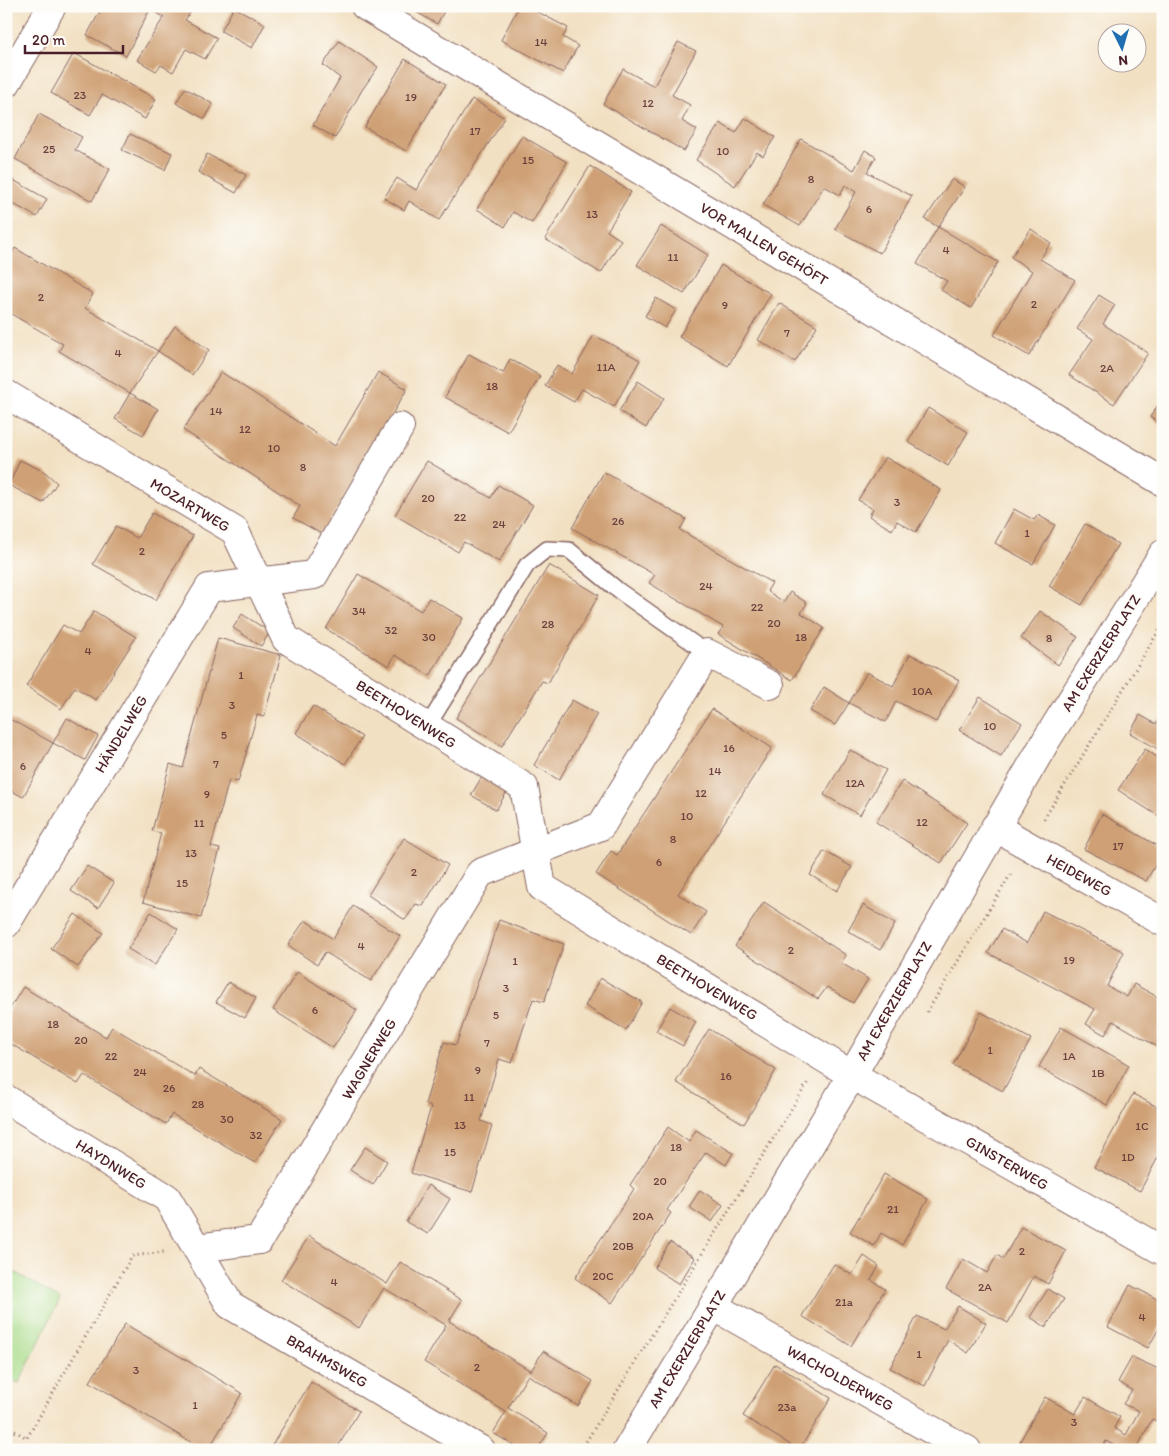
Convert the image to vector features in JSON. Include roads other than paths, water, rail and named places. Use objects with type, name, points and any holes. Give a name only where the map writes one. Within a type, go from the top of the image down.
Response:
[{"type":"street","points":[[6,84],[52,6]]},
{"type":"street","name":"VOR MALLEN GEHÖFT","points":[[365,6],[1163,482]]},
{"type":"street","name":"MOZARTWEG","points":[[6,394],[235,532],[259,582]]},
{"type":"street","points":[[259,582],[314,575],[400,426]]},
{"type":"street","name":"AM EXERZIERPLATZ","points":[[627,1450],[852,1075],[1047,739],[1163,554]]},
{"type":"street","name":"BEETHOVENWEG","points":[[259,582],[286,639],[524,787],[542,887],[852,1075]]},
{"type":"street","name":"HÄNDELWEG","points":[[6,924],[209,588],[259,582]]},
{"type":"street","points":[[535,852],[601,826],[707,652],[770,685]]},
{"type":"street","name":"HEIDEWEG","points":[[995,827],[1163,922]]},
{"type":"street","name":"WAGNERWEG","points":[[196,1248],[260,1240],[480,874],[535,852]]},
{"type":"street","name":"GINSTERWEG","points":[[852,1075],[1163,1251]]},
{"type":"street","name":"HAYDNWEG","points":[[6,1099],[167,1198],[196,1248]]},
{"type":"street","name":"BRAHMSWEG","points":[[196,1248],[230,1304],[481,1450]]},
{"type":"street","name":"WACHOLDERWEG","points":[[712,1306],[967,1450]]},
{"type":"lane","points":[[427,727],[527,565],[548,549],[569,550],[620,591],[707,652]]}]
